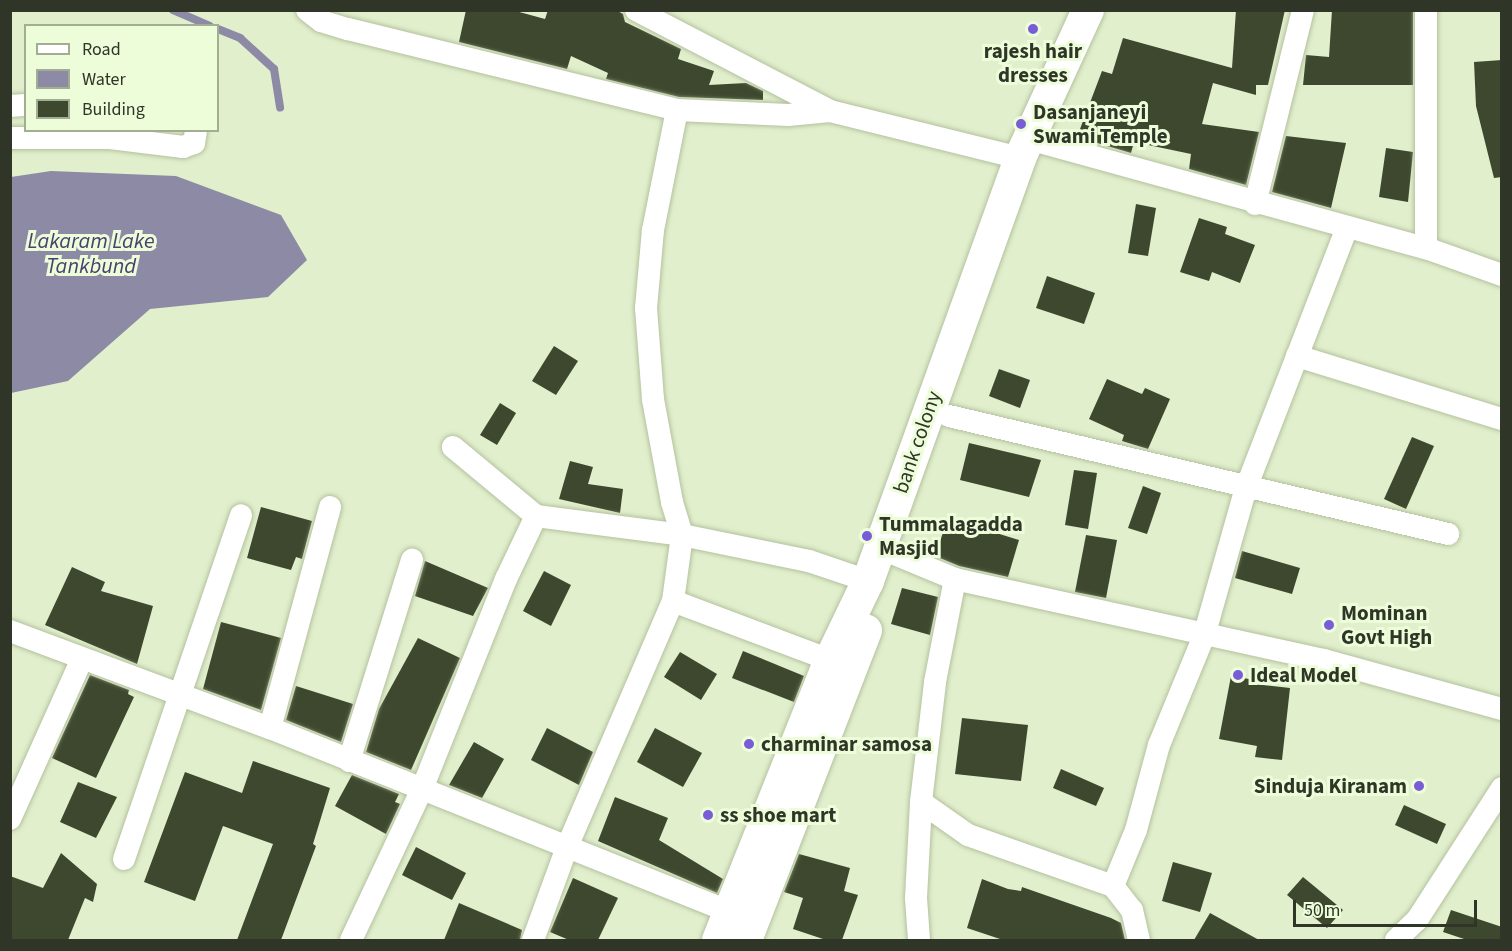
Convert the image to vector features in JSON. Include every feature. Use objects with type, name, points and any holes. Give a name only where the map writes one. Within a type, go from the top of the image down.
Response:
[{"type":"main road","name":"bank colony","points":[[724,926],[830,660],[868,581],[888,551],[1032,148],[1088,10]]},
{"type":"main road","points":[[746,940],[888,551],[949,416],[1032,148],[1111,10]]},
{"type":"street","points":[[308,10],[321,21],[348,29],[677,110],[788,115],[830,111],[1032,148],[1255,204],[1346,230],[1426,248],[1502,274]]},
{"type":"street","points":[[636,10],[830,111]]},
{"type":"street","points":[[1255,204],[1303,10]]},
{"type":"street","points":[[1426,10],[1426,248]]},
{"type":"street","points":[[533,940],[567,847],[673,601],[682,535],[672,502],[653,399],[646,308],[652,230],[677,110]]},
{"type":"street","points":[[10,138],[110,138],[183,147],[194,143],[196,132]]},
{"type":"street","points":[[1113,886],[1136,830],[1159,745],[1204,636],[1245,489],[1346,230]]},
{"type":"street","points":[[1297,356],[1502,419]]},
{"type":"street","points":[[949,416],[1245,489],[1448,534]]},
{"type":"street","points":[[453,447],[536,516],[682,535],[809,561],[868,581]]},
{"type":"street","points":[[270,728],[330,507]]},
{"type":"street","points":[[124,859],[241,515]]},
{"type":"street","points":[[351,940],[422,789],[506,579],[536,516]]},
{"type":"street","points":[[888,551],[955,579],[1204,636],[1324,660],[1502,710]]},
{"type":"street","points":[[349,761],[412,560]]},
{"type":"street","points":[[919,940],[916,898],[921,802],[935,682],[955,579]]},
{"type":"street","points":[[673,601],[830,660]]},
{"type":"street","points":[[10,631],[181,693],[567,847],[724,926]]},
{"type":"street","points":[[10,819],[82,659]]},
{"type":"street","points":[[1396,940],[1417,920],[1500,796]]},
{"type":"street","points":[[921,802],[968,835],[1113,886],[1132,910],[1139,940]]},
{"type":"water","name":"Lakaram Lake Tankbund","points":[[51,171],[176,176],[281,215],[307,260],[268,297],[150,309],[68,381],[11,393],[11,177]]},
{"type":"building","points":[[466,10],[512,10],[545,19],[548,10],[616,10],[623,14],[625,22],[681,49],[678,59],[714,71],[709,85],[746,83],[763,91],[763,100],[679,97],[606,79],[608,73],[571,56],[567,69],[459,42]]},
{"type":"building","points":[[1236,10],[1285,10],[1268,85],[1256,85],[1256,95],[1213,83],[1202,124],[1259,132],[1246,185],[1189,169],[1191,154],[1134,142],[1131,153],[1077,137],[1102,71],[1112,74],[1123,38],[1232,68]]},
{"type":"building","points":[[1332,10],[1413,10],[1413,85],[1303,85],[1306,55],[1329,57]]},
{"type":"building","points":[[1502,60],[1502,177],[1494,178],[1476,106],[1474,62]]},
{"type":"building","points":[[1286,136],[1346,143],[1331,208],[1272,192]]},
{"type":"building","points":[[1386,148],[1413,152],[1408,202],[1379,197]]},
{"type":"building","points":[[1136,204],[1156,208],[1148,256],[1128,253]]},
{"type":"building","points":[[1199,218],[1227,227],[1225,234],[1255,245],[1240,283],[1212,272],[1209,281],[1180,272]]},
{"type":"building","points":[[1047,276],[1095,293],[1084,324],[1036,308]]},
{"type":"building","points":[[554,346],[578,361],[556,395],[532,381]]},
{"type":"building","points":[[999,369],[1030,380],[1020,408],[989,396]]},
{"type":"building","points":[[1107,379],[1142,394],[1145,388],[1170,399],[1148,449],[1122,441],[1124,435],[1089,419]]},
{"type":"building","points":[[500,403],[516,413],[497,445],[480,435]]},
{"type":"building","points":[[1412,437],[1434,446],[1406,509],[1384,499]]},
{"type":"building","points":[[969,443],[1041,460],[1029,497],[960,480]]},
{"type":"building","points":[[570,461],[593,467],[588,484],[623,489],[620,513],[559,499]]},
{"type":"building","points":[[1074,470],[1097,473],[1088,529],[1065,525]]},
{"type":"building","points":[[1143,486],[1161,493],[1147,534],[1128,528]]},
{"type":"building","points":[[261,507],[312,521],[302,559],[296,557],[291,570],[247,558]]},
{"type":"building","points":[[948,518],[1019,540],[1008,577],[959,566],[935,556]]},
{"type":"building","points":[[1086,535],[1117,540],[1106,598],[1075,592]]},
{"type":"building","points":[[1242,551],[1300,568],[1292,594],[1235,578]]},
{"type":"building","points":[[425,561],[488,588],[473,616],[415,596]]},
{"type":"building","points":[[72,567],[105,582],[101,591],[153,606],[137,664],[45,625]]},
{"type":"building","points":[[544,571],[571,585],[551,626],[523,611]]},
{"type":"building","points":[[902,588],[938,597],[930,635],[891,624]]},
{"type":"building","points":[[221,622],[281,638],[261,710],[203,689]]},
{"type":"building","points":[[418,638],[460,658],[411,770],[366,752],[379,709]]},
{"type":"building","points":[[743,651],[804,676],[794,702],[732,678]]},
{"type":"building","points":[[680,652],[717,674],[701,700],[664,677]]},
{"type":"building","points":[[90,675],[129,690],[128,694],[134,697],[96,778],[52,758]]},
{"type":"building","points":[[1231,676],[1255,680],[1254,684],[1290,688],[1282,760],[1255,757],[1257,746],[1219,739]]},
{"type":"building","points":[[296,686],[353,704],[341,742],[286,720]]},
{"type":"building","points":[[962,718],[1028,725],[1021,781],[955,774]]},
{"type":"building","points":[[547,728],[593,752],[579,785],[531,760]]},
{"type":"building","points":[[655,728],[702,753],[683,787],[637,762]]},
{"type":"building","points":[[474,742],[504,759],[482,798],[449,785]]},
{"type":"building","points":[[253,761],[330,788],[313,844],[316,846],[281,940],[237,940],[273,844],[223,826],[195,901],[144,882],[185,772],[242,793]]},
{"type":"building","points":[[1061,769],[1104,788],[1096,806],[1053,788]]},
{"type":"building","points":[[352,775],[399,794],[395,802],[400,804],[386,834],[335,806]]},
{"type":"building","points":[[78,782],[117,797],[96,838],[60,822]]},
{"type":"building","points":[[615,797],[668,818],[659,840],[723,879],[717,893],[598,841]]},
{"type":"building","points":[[1404,805],[1446,824],[1437,844],[1395,825]]},
{"type":"building","points":[[416,847],[466,873],[452,900],[402,875]]},
{"type":"building","points":[[61,853],[97,884],[93,902],[85,898],[68,940],[10,940],[10,876],[43,888]]},
{"type":"building","points":[[799,854],[850,868],[844,891],[858,895],[842,940],[826,940],[793,929],[803,898],[784,892]]},
{"type":"building","points":[[1173,862],[1212,873],[1200,912],[1162,901]]},
{"type":"building","points":[[1303,877],[1343,910],[1327,928],[1287,895]]},
{"type":"building","points":[[573,878],[618,898],[598,940],[569,940],[550,932]]},
{"type":"building","points":[[982,879],[1008,889],[1021,891],[1022,887],[1111,918],[1121,923],[1125,940],[1003,940],[967,928]]},
{"type":"building","points":[[459,903],[522,930],[520,940],[444,940]]},
{"type":"building","points":[[1451,910],[1502,927],[1502,940],[1467,940],[1443,932]]},
{"type":"building","points":[[1210,913],[1259,940],[1194,940]]},
{"type":"waterway","points":[[173,10],[205,24]]},
{"type":"waterway","points":[[219,29],[240,38],[274,69],[280,108]]},
{"type":"place","name":"rajesh hair dresses","points":[[1033,29]]},
{"type":"place","name":"Dasanjaneyi Swami Temple","points":[[1021,124]]},
{"type":"place","name":"Tummalagadda Masjid","points":[[867,536]]},
{"type":"place","name":"Mominan Govt High","points":[[1329,625]]},
{"type":"place","name":"Ideal Model","points":[[1238,675]]},
{"type":"place","name":"charminar samosa","points":[[749,744]]},
{"type":"place","name":"Sinduja Kiranam","points":[[1419,786]]},
{"type":"place","name":"ss shoe mart","points":[[708,815]]}]
